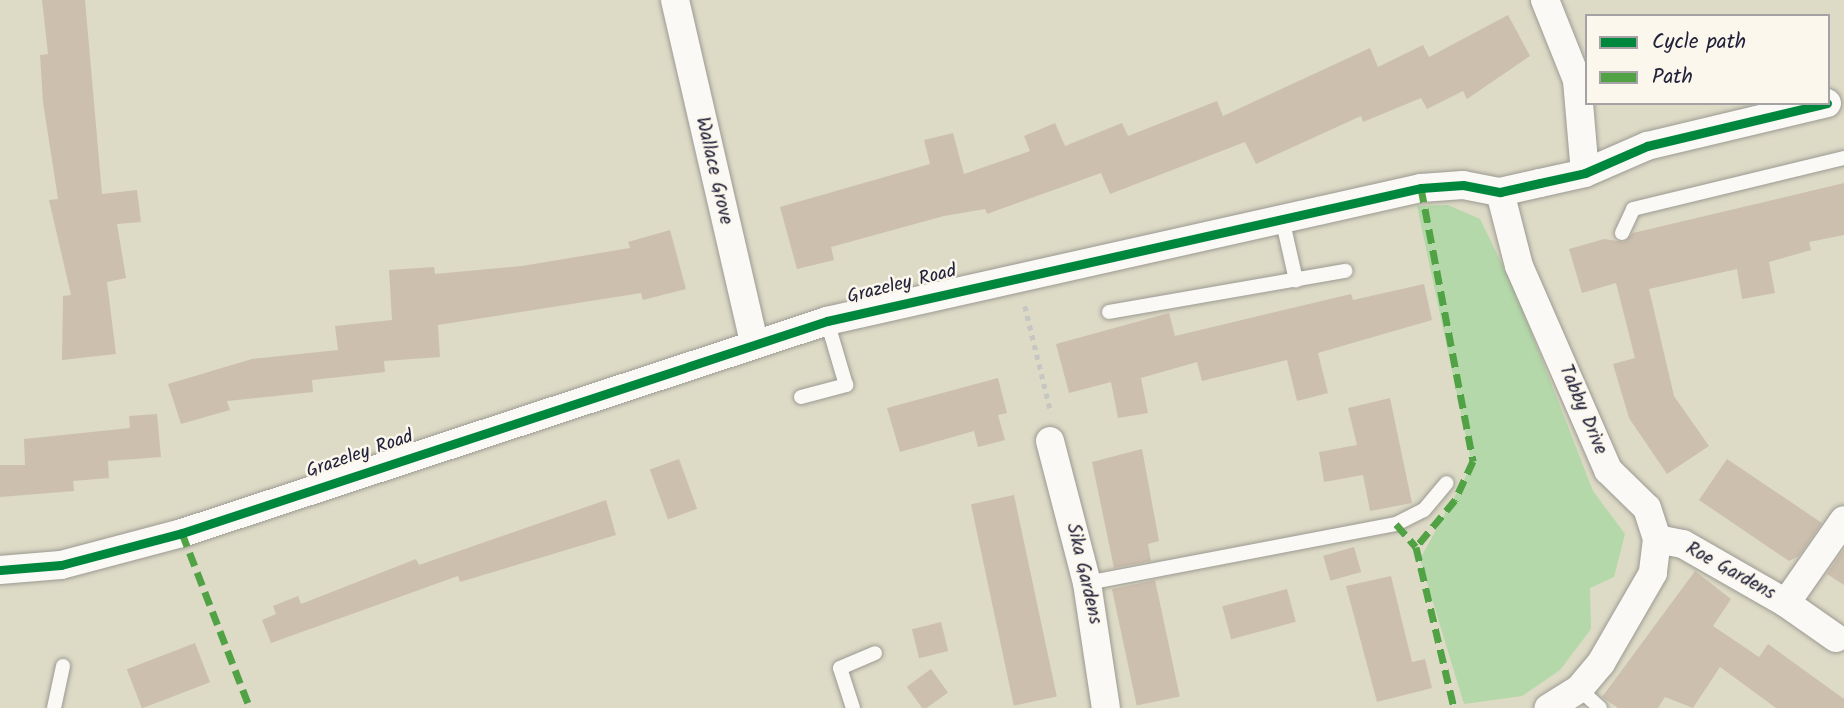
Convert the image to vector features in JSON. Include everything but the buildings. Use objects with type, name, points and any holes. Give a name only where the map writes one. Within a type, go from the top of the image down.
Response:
[{"type":"street","name":"Wallace Grove","points":[[675,0],[754,341]]},
{"type":"street","points":[[1545,0],[1577,80],[1585,173]]},
{"type":"street","name":"Grazeley Road","points":[[0,570],[61,565],[182,533],[754,341],[827,321],[1017,275],[1421,188],[1463,185],[1500,192],[1585,173],[1647,146],[1820,105]]},
{"type":"street","name":"Tabby Drive","points":[[1500,192],[1520,266],[1608,470],[1647,508],[1657,538],[1653,573],[1579,689],[1549,708]]},
{"type":"street","name":"Sika Gardens","points":[[1050,441],[1087,583],[1106,708]]},
{"type":"street","name":"Roe Gardens","points":[[1657,538],[1683,544],[1786,603],[1844,520]]},
{"type":"street","points":[[1786,603],[1836,638]]},
{"type":"lane","points":[[1622,233],[1633,209],[1844,158]]},
{"type":"lane","points":[[1282,218],[1296,280]]},
{"type":"lane","points":[[1109,312],[1345,271]]},
{"type":"lane","points":[[801,397],[846,384],[827,321]]},
{"type":"lane","points":[[1087,583],[1396,524],[1424,510],[1447,484]]},
{"type":"lane","points":[[853,708],[840,668],[875,653]]},
{"type":"lane","points":[[54,708],[63,666]]},
{"type":"lane","points":[[1579,689],[1600,708]]},
{"type":"path","points":[[1017,275],[1054,426],[1050,441]]},
{"type":"green space","points":[[1448,205],[1480,219],[1516,293],[1593,491],[1625,534],[1614,577],[1590,588],[1591,629],[1560,670],[1522,696],[1464,704],[1420,559],[1472,465],[1417,206]]},
{"type":"marked path","points":[[1421,188],[1473,461],[1455,500],[1416,547],[1454,708]]},
{"type":"marked path","points":[[1396,524],[1416,547]]},
{"type":"marked path","points":[[182,533],[250,708]]},
{"type":"cycle path","points":[[0,570],[61,565],[182,533],[827,321],[1421,188],[1463,185],[1500,192],[1585,173],[1647,146],[1819,105]]}]
